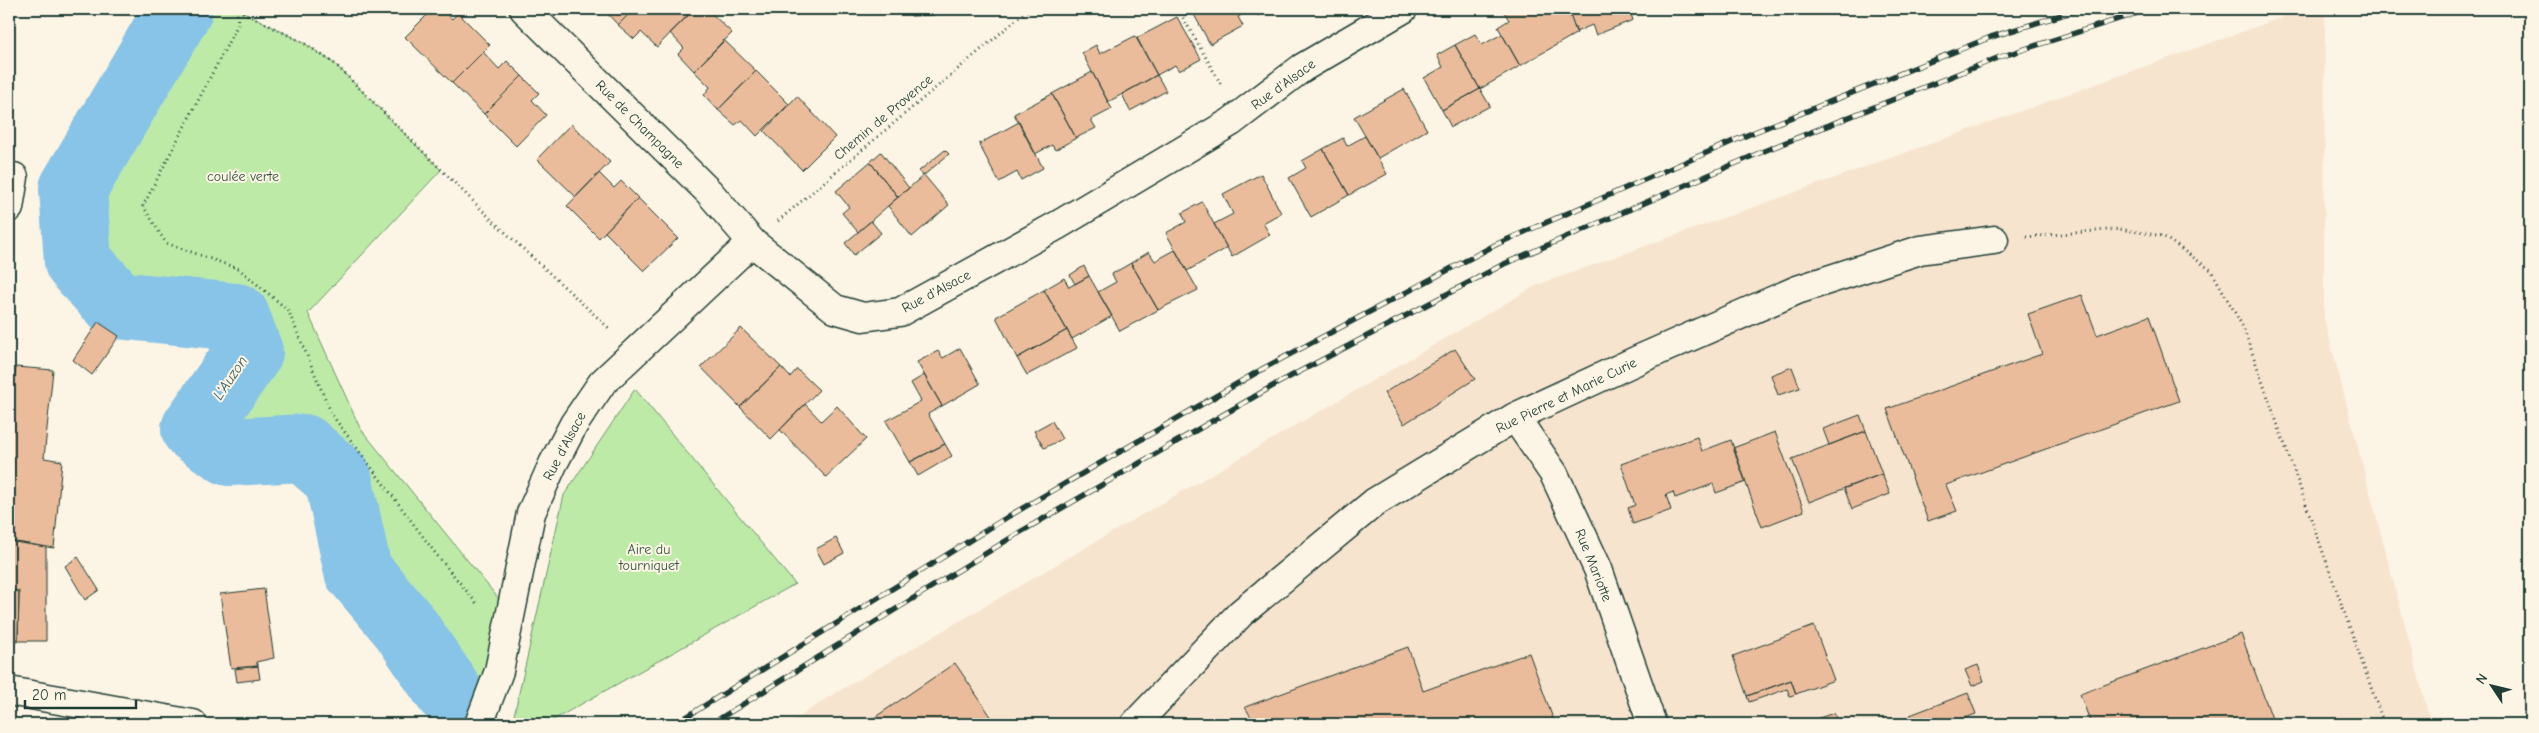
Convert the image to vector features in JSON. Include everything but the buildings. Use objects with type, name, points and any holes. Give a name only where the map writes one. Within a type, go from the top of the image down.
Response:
[{"type":"street","name":"Rue de Champagne","points":[[524,9],[709,192],[752,242]]},
{"type":"street","name":"Rue d'Alsace","points":[[506,638],[532,513],[552,464],[574,424],[602,383],[752,242],[835,309],[863,317],[900,312],[1058,225],[1239,116],[1302,68],[1403,9]]},
{"type":"street","points":[[9,208],[14,177]]},
{"type":"street","name":"Rue Pierre et Marie Curie","points":[[1135,724],[1241,614],[1375,502],[1514,417],[1797,290],[1920,250],[1994,240]]},
{"type":"street","name":"Rue Mariotte","points":[[1514,417],[1554,474],[1594,560],[1652,724]]},
{"type":"street","points":[[479,724],[498,671],[506,638]]},
{"type":"street","points":[[9,692],[193,724]]},
{"type":"path","points":[[506,638],[436,554],[332,416],[288,310],[239,269],[166,243],[143,206],[238,24],[238,9],[304,43],[334,64],[493,221],[635,353]]},
{"type":"path","name":"Chemin de Provence","points":[[752,242],[1029,9]]},
{"type":"path","points":[[1178,9],[1239,116]]},
{"type":"path","points":[[1994,240],[2119,229],[2163,236],[2211,270],[2242,327],[2384,724]]},
{"type":"shaded area","points":[[2305,9],[2325,9],[2324,318],[2431,724],[789,724],[827,698],[1537,285]]},
{"type":"green space","name":"coulée verte","points":[[179,9],[238,9],[304,43],[335,64],[441,170],[308,313],[360,428],[511,614],[494,686],[448,691],[405,627],[358,571],[338,478],[303,448],[230,452],[195,429],[249,352],[236,317],[117,305],[78,262],[97,208],[73,189]]},
{"type":"green space","name":"Aire du tourniquet","points":[[635,389],[795,584],[546,724],[512,724],[564,495]]},
{"type":"waterway","name":"L'Auzon","points":[[179,9],[73,189],[78,262],[117,305],[236,317],[249,352],[195,429],[230,452],[303,448],[338,478],[358,571],[405,627],[448,691]]},
{"type":"railway","points":[[675,724],[1009,516],[1266,367],[1497,244],[1752,133],[1991,37],[2081,9]]},
{"type":"railway","points":[[711,724],[1017,534],[1278,383],[1504,264],[1764,151],[2000,57],[2150,9]]}]
